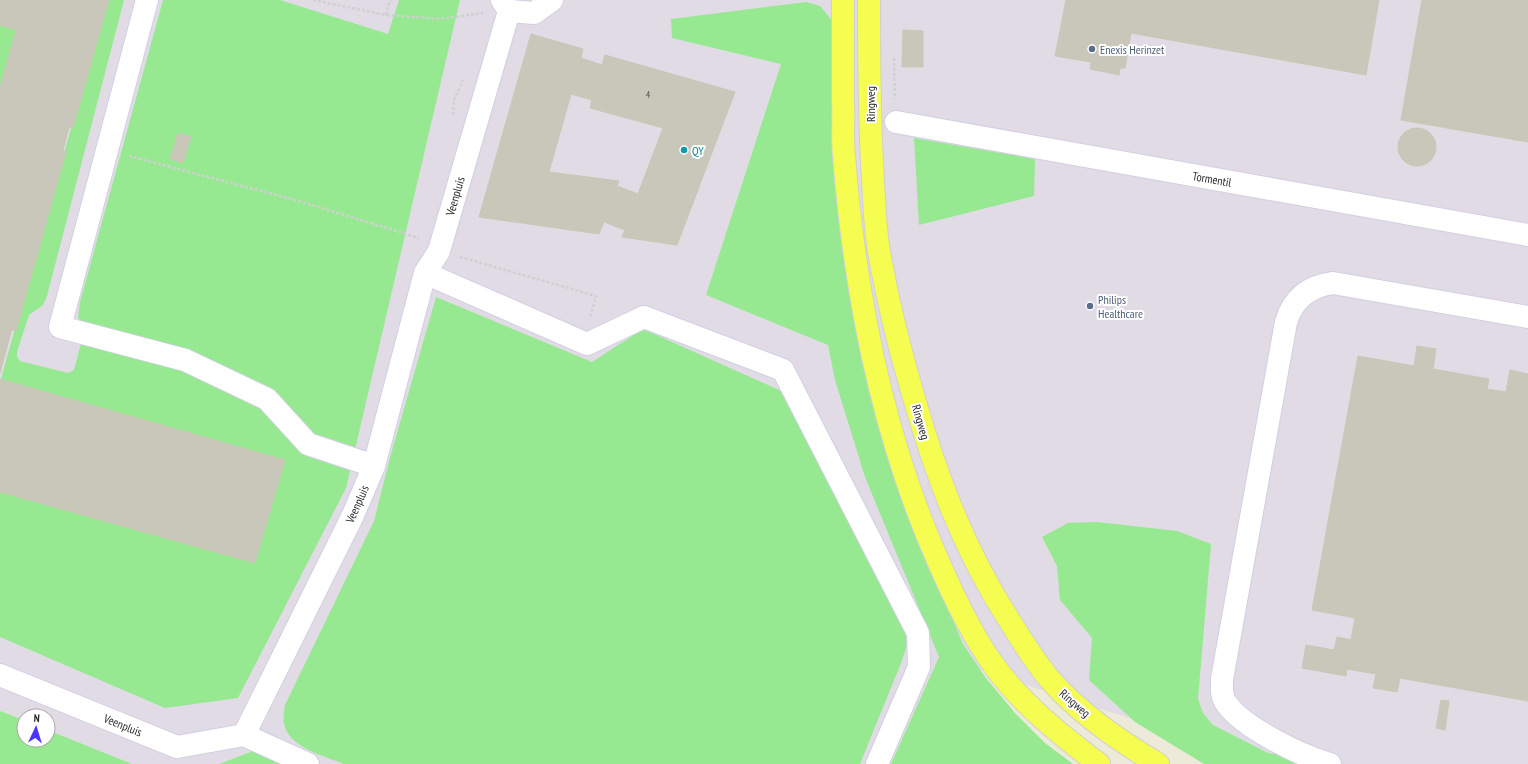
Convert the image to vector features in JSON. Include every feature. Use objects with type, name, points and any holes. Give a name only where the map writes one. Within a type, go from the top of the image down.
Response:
[{"type":"main road","points":[[843,0],[844,153],[854,246],[868,336],[894,443],[907,484],[923,528],[966,621],[996,668],[1023,699],[1069,742],[1099,764]]},
{"type":"main road","name":"Ringweg","points":[[869,0],[870,129],[878,244],[896,334],[938,477],[955,520],[974,560],[995,600],[1031,655],[1054,684],[1090,716],[1125,745],[1158,764]]},
{"type":"street","points":[[147,0],[60,327],[185,360],[267,399],[308,444],[374,466]]},
{"type":"street","points":[[495,8],[534,13],[552,0]]},
{"type":"street","name":"Veenpluis","points":[[0,676],[176,747],[244,735],[353,515],[374,466],[425,273],[440,251],[495,8]]},
{"type":"street","name":"Tormentil","points":[[896,122],[1528,235]]},
{"type":"street","points":[[425,273],[587,344],[644,317],[783,370],[918,633],[919,667],[877,764]]},
{"type":"street","points":[[1330,764],[1278,742],[1256,729],[1234,713],[1225,703],[1222,693],[1222,679],[1286,322],[1290,310],[1308,291],[1319,285],[1333,283],[1528,317]]},
{"type":"street","points":[[244,735],[308,764]]},
{"type":"path","points":[[313,0],[386,15],[440,19],[495,8]]},
{"type":"path","points":[[386,15],[390,0]]},
{"type":"path","points":[[486,19],[495,8]]},
{"type":"path","points":[[453,123],[454,100],[464,80]]},
{"type":"path","points":[[107,150],[299,201],[429,241],[440,251],[596,296],[591,315],[605,336]]},
{"type":"shaded area","points":[[0,0],[1528,0],[1528,764],[1307,764],[1223,748],[939,657],[891,764],[284,764],[253,751],[219,764],[132,764],[56,733],[56,708],[16,708],[16,717],[0,711]]},
{"type":"green space","points":[[0,0],[25,0],[0,88]]},
{"type":"green space","points":[[107,0],[124,0],[47,296],[43,305],[29,315],[17,352],[17,357],[20,361],[68,373],[74,370],[84,332],[78,317],[80,302],[163,0],[280,0],[388,34],[399,0],[460,0],[346,488],[238,698],[165,708],[0,637],[0,488],[147,530],[253,563],[281,462],[0,382]]},
{"type":"green space","points":[[806,2],[820,6],[836,25],[847,245],[932,570],[963,644],[986,678],[1015,713],[1045,743],[1073,764],[891,764],[939,657],[865,477],[835,380],[828,345],[706,295],[781,64],[672,38],[671,19]]},
{"type":"green space","points":[[914,138],[1035,159],[1034,196],[919,225]]},
{"type":"green space","points":[[436,297],[592,362],[643,329],[788,394],[907,630],[908,642],[901,663],[860,764],[344,764],[309,750],[293,739],[287,732],[284,724],[285,705],[374,521],[391,454]]},
{"type":"green space","points":[[1097,522],[1177,531],[1211,544],[1198,699],[1203,713],[1213,725],[1268,753],[1330,764],[1204,764],[1135,722],[1089,680],[1092,638],[1060,600],[1057,566],[1042,537],[1068,523]]},
{"type":"green space","points":[[0,711],[16,717],[16,748],[56,748],[56,733],[132,764],[0,764]]},
{"type":"green space","points":[[253,751],[284,764],[219,764]]},
{"type":"building","points":[[0,0],[109,0],[73,128],[69,127],[63,151],[66,152],[16,331],[0,326],[0,87],[16,30],[0,25]]},
{"type":"building","points":[[1066,0],[1379,0],[1366,75],[1131,33],[1125,68],[1120,68],[1119,75],[1090,69],[1091,62],[1055,56]]},
{"type":"building","points":[[1422,0],[1528,0],[1528,142],[1401,120]]},
{"type":"building","points":[[903,30],[923,31],[923,67],[902,67]]},
{"type":"building","name":"QY","points":[[531,34],[583,49],[581,58],[602,65],[605,55],[735,92],[677,245],[622,237],[625,230],[604,222],[599,234],[479,217]],"holes":[[[571,94],[592,100],[590,108],[663,128],[638,194],[617,186],[619,181],[549,172]]]},
{"type":"building","points":[[1417,128],[1427,131],[1433,137],[1436,147],[1433,157],[1427,163],[1417,166],[1407,163],[1401,157],[1398,147],[1401,137],[1407,131]]},
{"type":"building","points":[[178,133],[191,137],[183,163],[170,159]]},
{"type":"building","points":[[0,326],[12,329],[0,373]]},
{"type":"building","points":[[1417,346],[1436,349],[1433,369],[1489,379],[1487,389],[1506,392],[1510,370],[1528,374],[1528,701],[1400,678],[1397,692],[1373,688],[1376,674],[1347,669],[1346,676],[1302,668],[1306,645],[1334,650],[1337,637],[1351,640],[1355,618],[1312,610],[1358,356],[1414,366]]},
{"type":"building","points":[[0,379],[285,460],[255,563],[0,492]]},
{"type":"building","points":[[1441,700],[1449,701],[1445,730],[1436,728]]},
{"type":"place","name":"Enexis Herinzet","points":[[1092,49]]},
{"type":"place","name":"QY","points":[[684,150]]},
{"type":"place","name":"Philips Healthcare","points":[[1090,306]]}]
